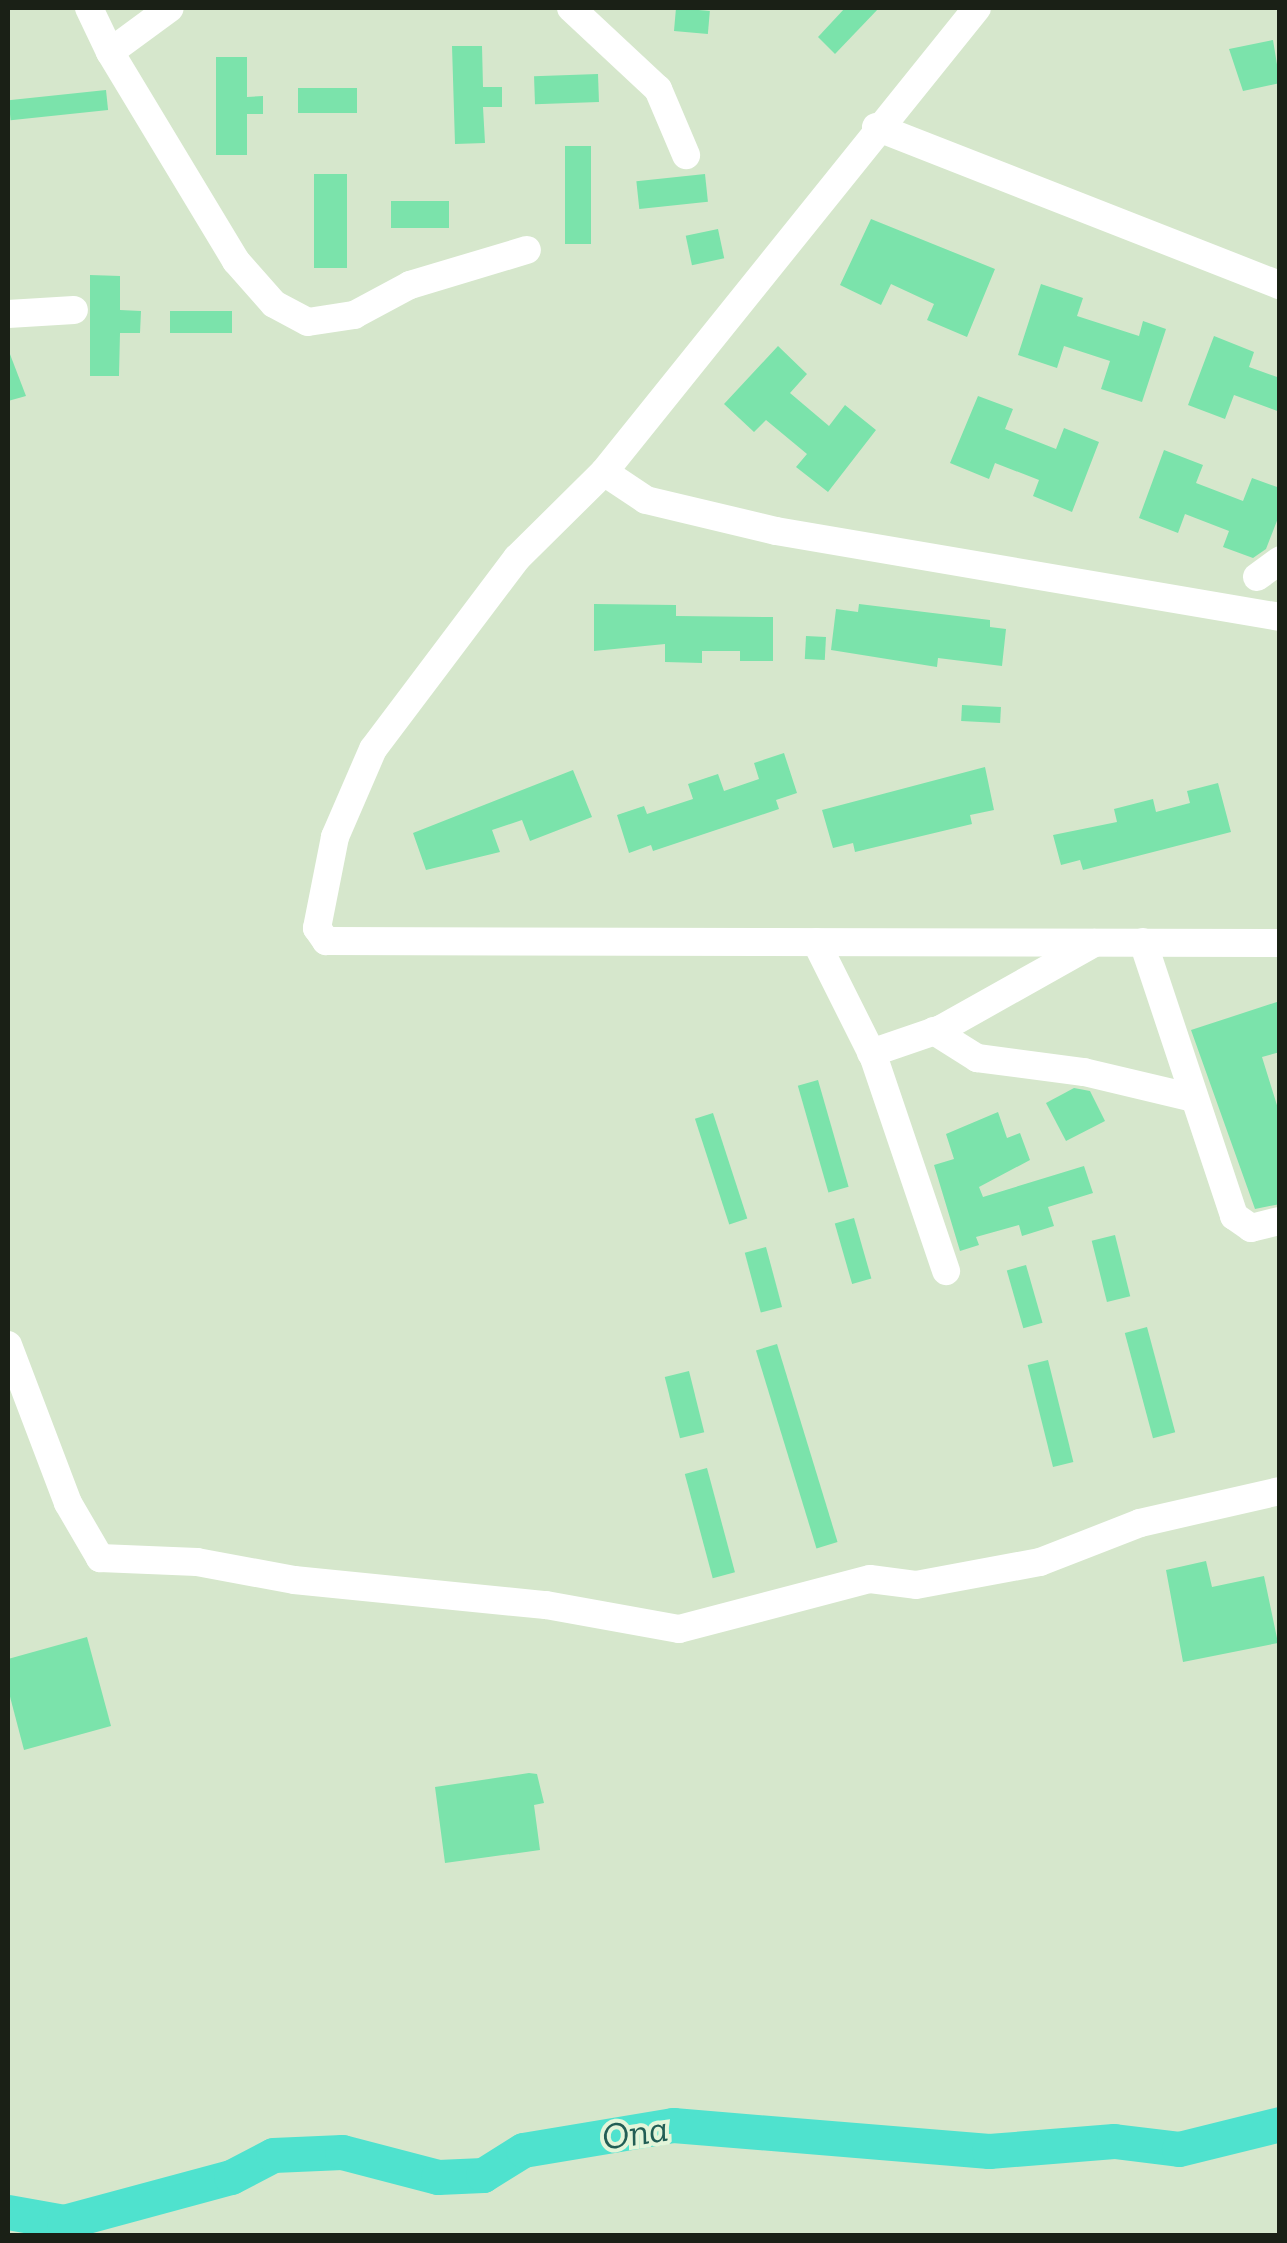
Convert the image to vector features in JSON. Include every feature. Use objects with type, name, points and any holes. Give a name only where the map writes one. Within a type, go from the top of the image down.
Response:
[{"type":"street","points":[[90,8],[110,52],[236,260],[274,304],[308,322],[354,314],[410,285],[527,250]]},
{"type":"street","points":[[110,52],[170,8]]},
{"type":"street","points":[[571,8],[658,89],[686,154]]},
{"type":"street","points":[[977,8],[876,127],[604,472],[517,558],[372,749],[335,837],[317,928],[326,941],[345,945],[1280,943]]},
{"type":"street","points":[[876,127],[1280,285]]},
{"type":"street","points":[[8,314],[74,310]]},
{"type":"street","points":[[604,472],[646,500],[776,531],[1280,617]]},
{"type":"street","points":[[816,942],[871,1052],[946,1271]]},
{"type":"street","points":[[871,1052],[934,1032],[1095,942]]},
{"type":"street","points":[[1143,942],[1192,1098],[1241,1226],[1280,1221]]},
{"type":"street","points":[[934,1032],[977,1058],[1084,1072],[1192,1098]]},
{"type":"street","points":[[8,1345],[68,1503],[100,1558],[196,1562],[294,1580],[546,1605],[679,1629],[870,1578],[916,1584],[1040,1562],[1140,1523],[1280,1491]]},
{"type":"building","points":[[676,8],[710,11],[708,34],[674,31]]},
{"type":"building","points":[[845,8],[879,8],[835,54],[818,37]]},
{"type":"building","points":[[1273,40],[1280,83],[1243,91],[1229,49]]},
{"type":"building","points":[[452,46],[482,46],[483,87],[502,87],[502,107],[483,107],[485,143],[455,144]]},
{"type":"building","points":[[216,57],[247,57],[247,97],[263,96],[263,114],[247,114],[247,155],[216,155]]},
{"type":"building","points":[[598,74],[599,102],[535,104],[534,76]]},
{"type":"building","points":[[298,88],[357,88],[357,113],[298,113]]},
{"type":"building","points":[[106,90],[108,110],[11,120],[9,100]]},
{"type":"building","points":[[565,146],[591,146],[591,244],[565,244]]},
{"type":"building","points":[[314,174],[347,174],[347,268],[314,268]]},
{"type":"building","points":[[705,174],[708,202],[639,209],[636,181]]},
{"type":"building","points":[[391,201],[449,201],[449,228],[391,228]]},
{"type":"building","points":[[871,219],[995,269],[967,337],[927,320],[934,304],[891,284],[881,305],[840,285]]},
{"type":"building","points":[[718,229],[724,258],[692,265],[686,236]]},
{"type":"building","points":[[90,275],[120,276],[120,310],[141,311],[140,333],[120,333],[119,376],[90,376]]},
{"type":"building","points":[[1041,284],[1083,298],[1077,316],[1139,336],[1143,321],[1166,329],[1142,402],[1101,389],[1110,361],[1064,346],[1057,368],[1018,355]]},
{"type":"building","points":[[170,311],[232,311],[232,333],[170,333]]},
{"type":"building","points":[[1214,336],[1254,352],[1249,367],[1280,378],[1280,412],[1234,395],[1225,419],[1188,405]]},
{"type":"building","points":[[778,346],[807,374],[790,393],[829,426],[845,405],[876,430],[828,492],[796,467],[807,454],[766,420],[754,432],[724,404]]},
{"type":"building","points":[[8,349],[26,396],[8,401]]},
{"type":"building","points":[[978,396],[1013,409],[1005,429],[1056,449],[1064,428],[1099,442],[1072,512],[1033,496],[1039,480],[995,463],[989,479],[950,463]]},
{"type":"building","points":[[1164,450],[1203,465],[1196,483],[1243,501],[1252,478],[1280,488],[1280,513],[1266,549],[1253,558],[1223,547],[1229,531],[1185,514],[1178,533],[1139,518]]},
{"type":"building","points":[[594,604],[676,605],[676,616],[773,617],[773,661],[740,661],[740,651],[702,651],[702,663],[665,662],[665,644],[594,651]]},
{"type":"building","points":[[859,604],[990,620],[990,627],[1006,629],[1002,666],[938,658],[937,667],[831,650],[836,609],[858,612]]},
{"type":"building","points":[[806,636],[826,637],[825,660],[805,659]]},
{"type":"building","points":[[962,705],[1001,707],[1000,723],[961,721]]},
{"type":"building","points":[[784,753],[797,793],[776,800],[779,809],[653,851],[651,845],[629,853],[617,815],[644,806],[647,814],[693,799],[688,784],[718,774],[724,791],[759,779],[754,763]]},
{"type":"building","points":[[985,767],[994,810],[970,815],[972,824],[855,852],[853,843],[833,848],[822,810]]},
{"type":"building","points":[[573,770],[592,817],[530,841],[522,820],[492,830],[500,852],[426,870],[413,833]]},
{"type":"building","points":[[1218,783],[1231,832],[1083,870],[1080,860],[1061,865],[1053,835],[1117,822],[1114,809],[1153,799],[1156,812],[1190,803],[1187,791]]},
{"type":"building","points":[[1280,1001],[1280,1052],[1262,1057],[1280,1115],[1280,1204],[1255,1209],[1191,1030]]},
{"type":"building","points":[[818,1080],[849,1187],[828,1192],[798,1086]]},
{"type":"building","points":[[1074,1088],[1090,1091],[1105,1121],[1066,1141],[1046,1103]]},
{"type":"building","points":[[998,1112],[1007,1138],[1020,1133],[1030,1160],[979,1187],[983,1197],[1084,1166],[1093,1193],[1048,1207],[1054,1226],[1022,1236],[1019,1225],[976,1237],[979,1245],[960,1251],[934,1165],[954,1159],[946,1134]]},
{"type":"building","points":[[713,1113],[747,1219],[729,1224],[695,1119]]},
{"type":"building","points":[[854,1218],[871,1279],[852,1284],[835,1224]]},
{"type":"building","points":[[1115,1235],[1130,1296],[1107,1302],[1092,1241]]},
{"type":"building","points":[[766,1247],[782,1307],[761,1313],[745,1253]]},
{"type":"building","points":[[1026,1265],[1043,1323],[1023,1328],[1007,1271]]},
{"type":"building","points":[[1147,1327],[1175,1432],[1153,1438],[1125,1333]]},
{"type":"building","points":[[777,1344],[838,1542],[816,1548],[756,1350]]},
{"type":"building","points":[[1048,1360],[1073,1462],[1053,1467],[1028,1365]]},
{"type":"building","points":[[689,1371],[704,1432],[680,1438],[665,1377]]},
{"type":"building","points":[[707,1468],[735,1572],[713,1578],[685,1474]]},
{"type":"building","points":[[1206,1561],[1212,1587],[1264,1576],[1278,1643],[1183,1662],[1166,1570]]},
{"type":"building","points":[[87,1637],[111,1726],[24,1750],[8,1689],[8,1659]]},
{"type":"building","points":[[537,1774],[544,1803],[534,1805],[540,1850],[445,1863],[435,1787]]},
{"type":"waterway","name":"Ona","points":[[8,2212],[64,2222],[231,2177],[273,2155],[342,2152],[438,2177],[483,2175],[523,2150],[673,2125],[989,2151],[1114,2141],[1179,2149],[1280,2124]]}]
